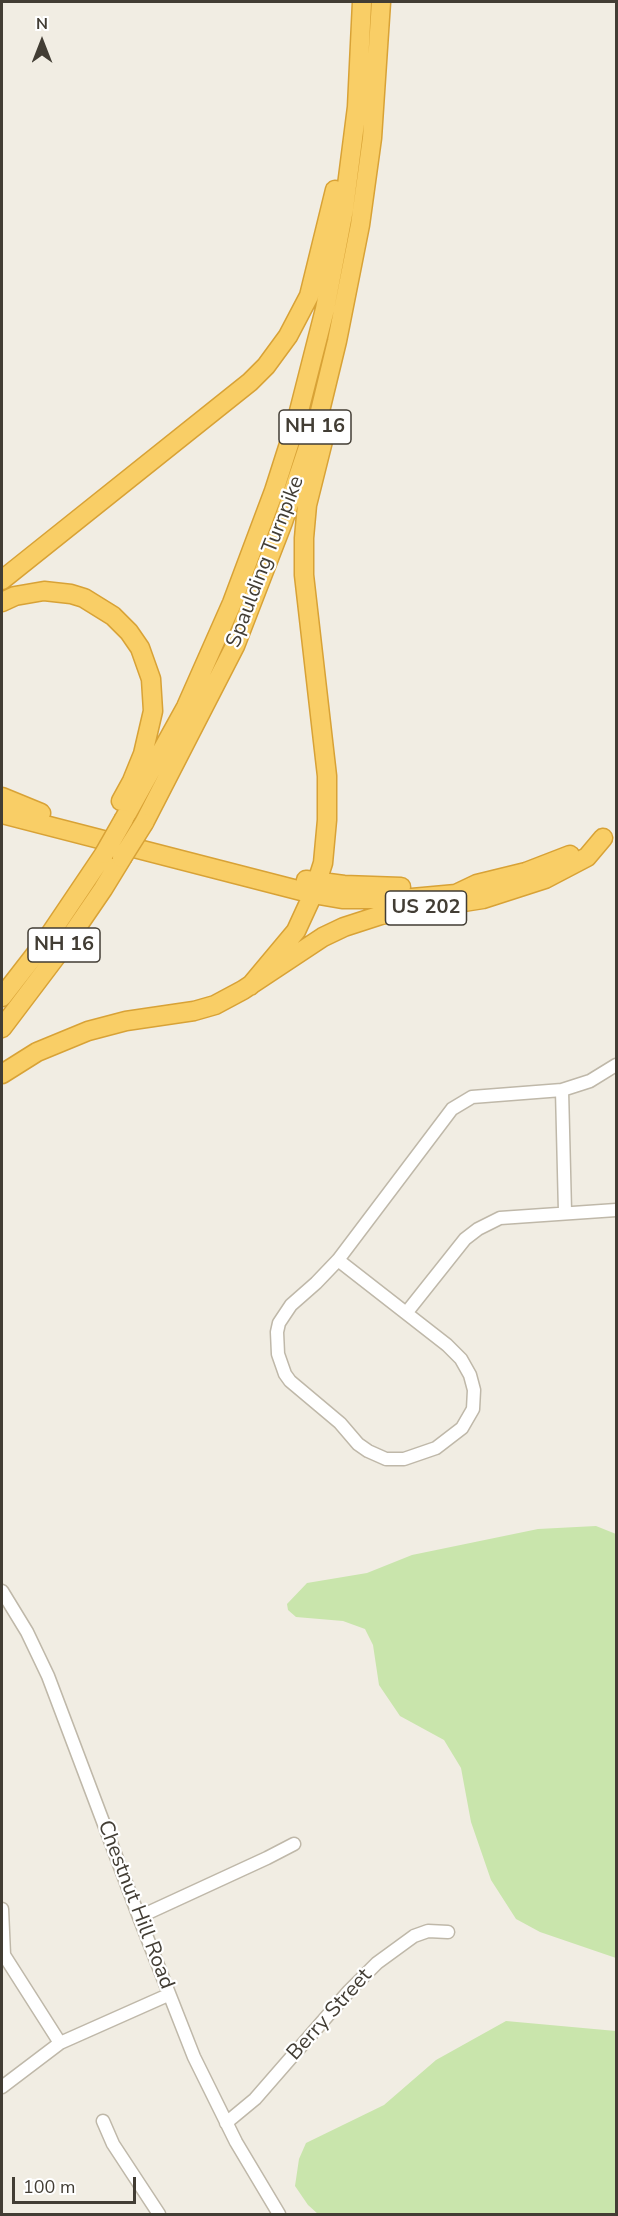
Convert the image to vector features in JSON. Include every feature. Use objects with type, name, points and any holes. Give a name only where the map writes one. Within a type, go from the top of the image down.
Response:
[{"type":"highway","name":"Spaulding Turnpike","points":[[2,1028],[70,937],[144,823],[235,646],[295,488],[320,411],[340,330],[360,225],[370,152],[381,2]]},
{"type":"highway","name":"Spaulding Turnpike","points":[[6,991],[44,944],[186,707],[232,603],[274,491],[297,419],[320,330],[342,219],[357,107],[362,11]]},
{"type":"highway","points":[[2,580],[250,382],[266,366],[288,336],[309,296],[334,198],[362,11]]},
{"type":"highway","points":[[250,986],[296,931],[322,863],[328,800],[304,575],[304,538],[311,485],[335,397],[353,315],[372,195],[370,152]]},
{"type":"highway","points":[[2,602],[22,594],[44,591],[84,598],[113,616],[129,632],[140,648],[151,679],[153,711],[150,731],[139,766],[118,817]]},
{"type":"highway","name":"US 202","points":[[2,797],[41,813],[252,869],[314,888],[396,887],[455,882],[477,884],[526,872],[574,854],[610,834]]},
{"type":"highway","points":[[2,802],[41,813]]},
{"type":"highway","points":[[2,814],[314,888]]},
{"type":"highway","name":"US 202","points":[[2,1074],[37,1052],[78,1035],[126,1021],[194,1011],[215,1005],[250,986],[301,950],[344,927],[381,915],[483,899],[563,871],[587,857],[610,834]]},
{"type":"street","points":[[338,1260],[447,1345],[461,1359],[470,1375],[474,1390],[473,1409],[462,1428],[436,1448],[404,1459],[386,1459],[358,1444],[340,1423],[290,1381],[280,1364],[277,1332],[284,1314],[338,1260],[452,1109],[472,1097],[562,1090],[590,1082],[616,1065]]},
{"type":"street","points":[[562,1090],[565,1212]]},
{"type":"street","points":[[407,1312],[465,1239],[478,1229],[500,1218],[616,1210]]},
{"type":"street","name":"Chestnut Hill Road","points":[[2,1591],[27,1632],[48,1676],[168,1995],[194,2057],[250,2168],[279,2214]]},
{"type":"street","points":[[139,1917],[294,1844]]},
{"type":"street","points":[[2,1909],[3,1955],[60,2043]]},
{"type":"street","name":"Berry Street","points":[[226,2123],[255,2099],[349,1991],[378,1963],[414,1936],[428,1931],[448,1932]]},
{"type":"street","points":[[2,2087],[60,2043],[168,1995]]},
{"type":"street","points":[[103,2121],[113,2144],[159,2214]]},
{"type":"green space","points":[[596,1526],[616,1534],[616,1958],[540,1932],[516,1919],[491,1880],[471,1822],[461,1768],[444,1740],[400,1716],[379,1685],[373,1645],[365,1629],[343,1621],[296,1617],[288,1610],[287,1604],[307,1583],[367,1573],[412,1555],[538,1529]]},
{"type":"green space","points":[[506,2021],[616,2031],[616,2214],[318,2214],[308,2205],[295,2186],[299,2159],[306,2143],[384,2105],[436,2060]]}]
